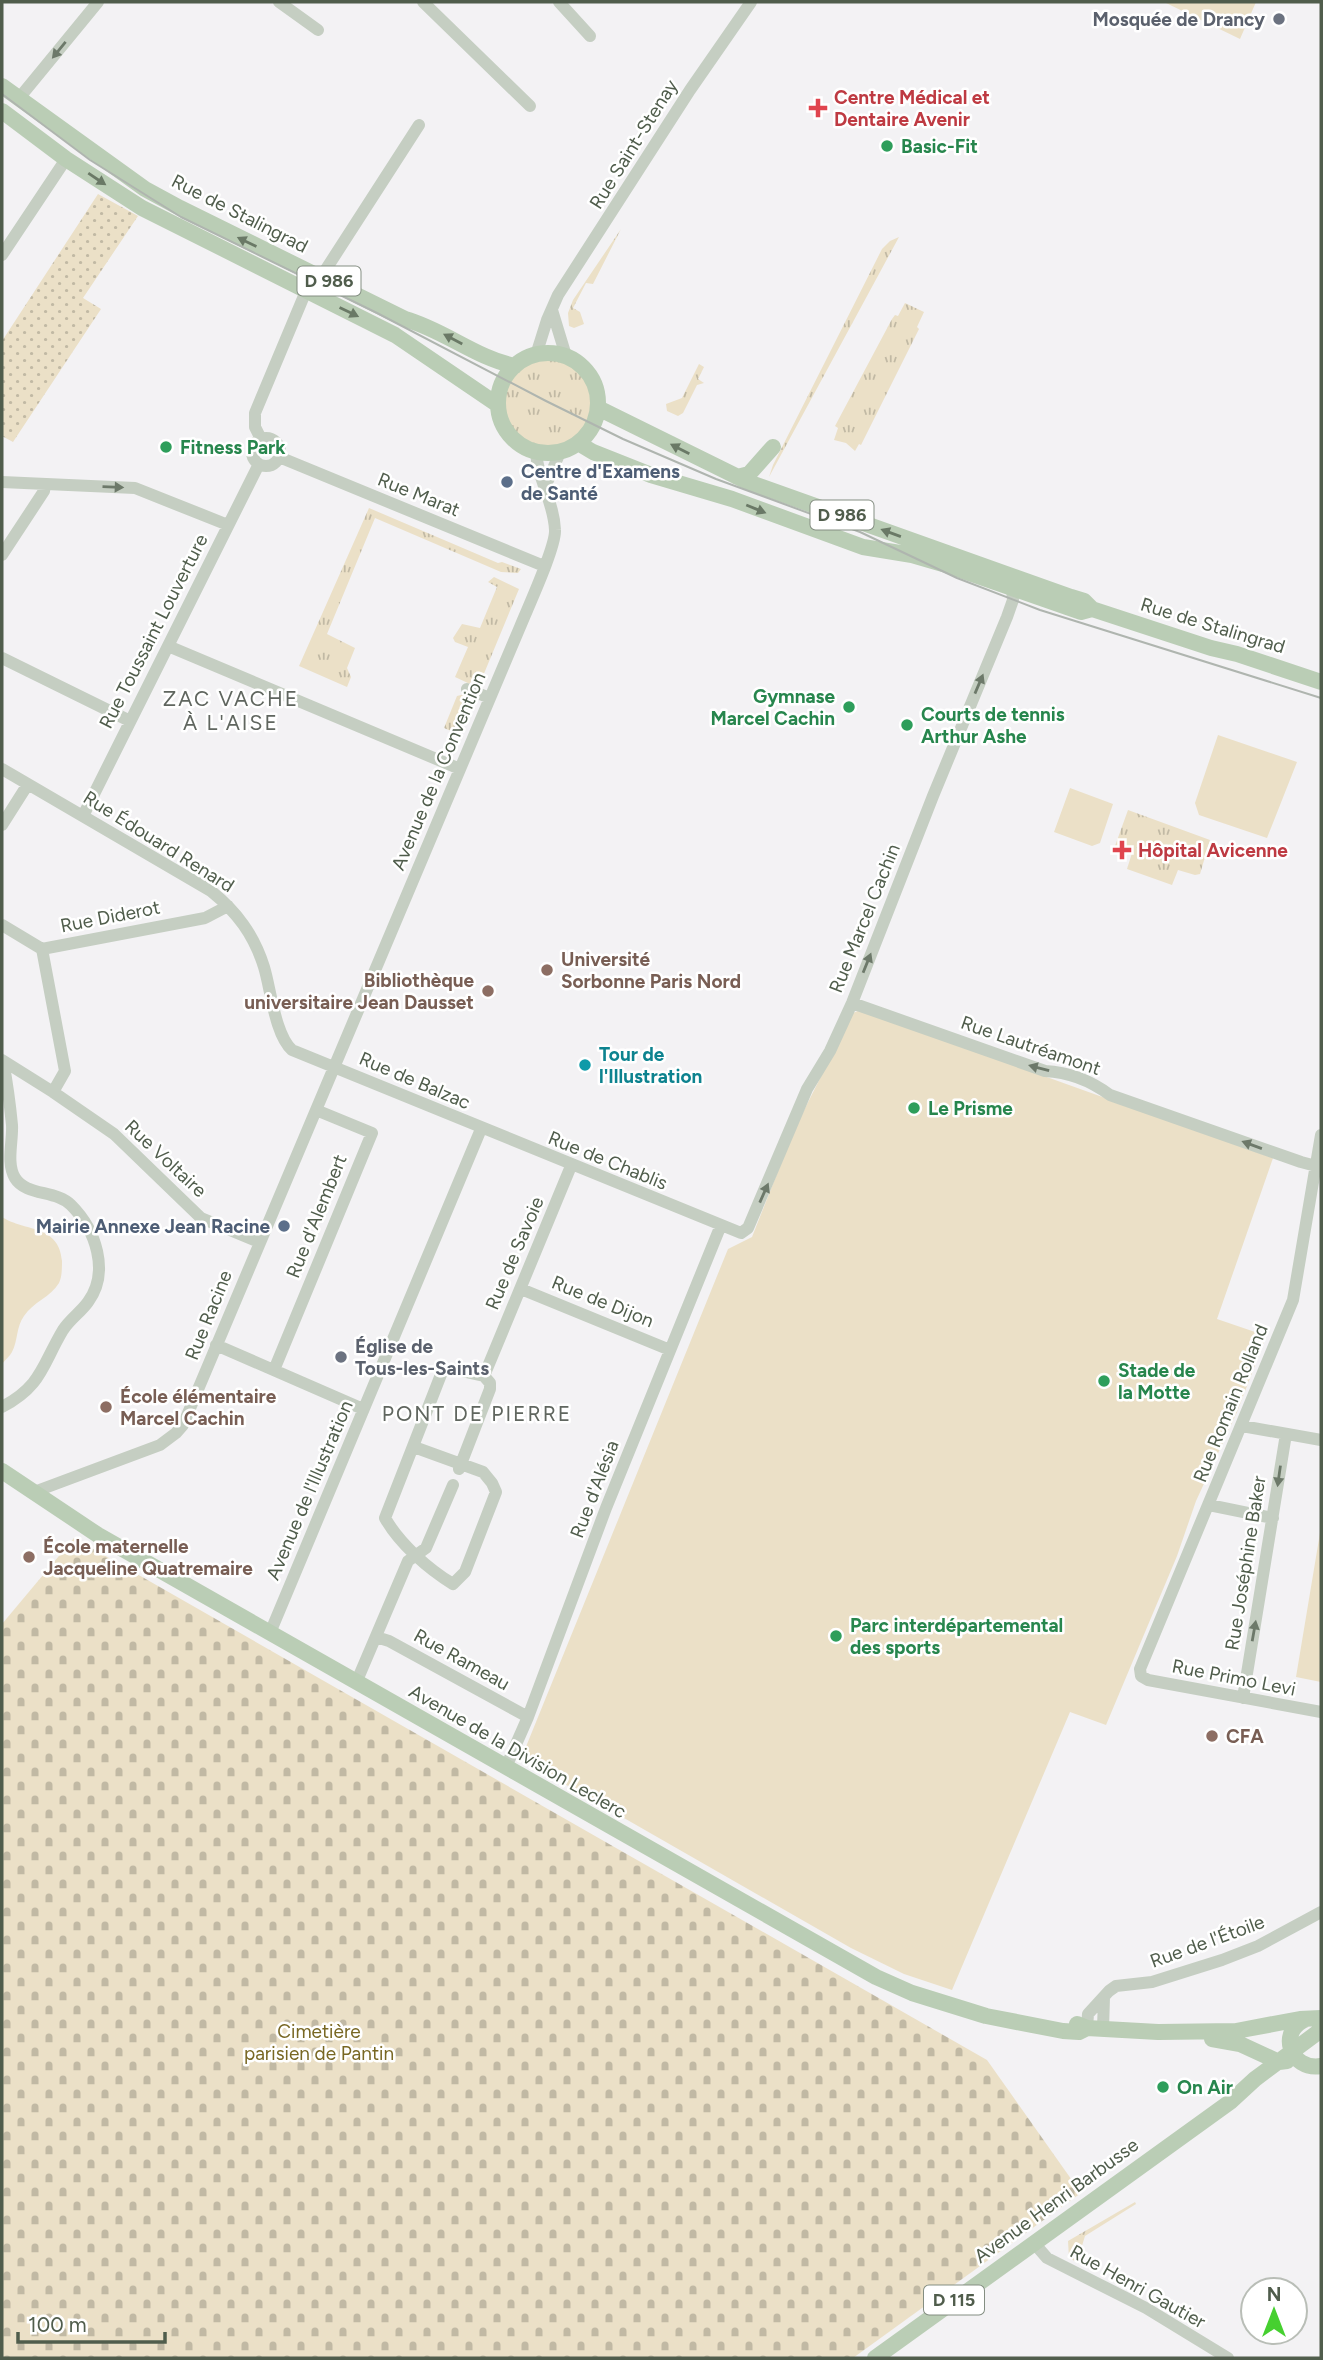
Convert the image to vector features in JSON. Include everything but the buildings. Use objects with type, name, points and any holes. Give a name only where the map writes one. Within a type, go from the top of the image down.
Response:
[{"type":"main road","name":"D 986","points":[[2,86],[20,97]]},
{"type":"main road","name":"Rue de Stalingrad","points":[[498,405],[395,335],[142,208],[66,159],[2,110],[20,97],[145,189],[405,319],[428,326],[497,362],[515,366]]},
{"type":"main road","points":[[548,353],[566,356],[581,366],[591,378],[596,390],[598,408],[591,429],[578,443],[561,450],[536,451],[521,444],[502,424],[498,405],[502,384],[515,366],[536,355],[548,353]]},
{"type":"main road","name":"Rue de Stalingrad","points":[[598,408],[737,477],[1009,581],[1081,612],[1092,609],[1321,682]]},
{"type":"main road","name":"Rue de Stalingrad","points":[[578,443],[593,452],[651,475],[732,499],[863,547],[912,555],[1009,581]]},
{"type":"main road","points":[[737,477],[747,476],[753,471],[772,447],[765,474],[765,483],[770,490]]},
{"type":"main road","name":"Avenue de la Division Leclerc","points":[[2,1471],[98,1535],[876,1977],[957,2008],[1033,2025],[1068,2023],[1095,2029],[1158,2032],[1236,2031],[1314,2019]]},
{"type":"main road","points":[[1289,2058],[1292,2031],[1298,2022],[1314,2019]]},
{"type":"main road","name":"Avenue Henri Barbusse","points":[[875,2358],[1230,2102],[1256,2090],[1321,2031]]},
{"type":"main road","name":"Avenue de la Division Leclerc","points":[[1158,2032],[1172,2037],[1240,2043],[1308,2066],[1321,2067]]},
{"type":"main road","name":"Avenue Henri Barbusse","points":[[1289,2058],[1321,2044]]},
{"type":"street","points":[[20,97],[98,2]]},
{"type":"street","points":[[279,2],[318,30]]},
{"type":"street","points":[[423,2],[530,106]]},
{"type":"street","points":[[559,2],[590,36]]},
{"type":"street","name":"Rue Saint-Stenay","points":[[536,355],[558,295],[751,2]]},
{"type":"street","points":[[321,277],[419,125]]},
{"type":"street","points":[[2,255],[66,159]]},
{"type":"street","points":[[261,439],[255,427],[255,413],[306,291]]},
{"type":"street","points":[[552,310],[566,356]]},
{"type":"street","points":[[261,439],[274,440],[279,448],[279,457],[273,464],[259,464],[253,457],[252,448],[261,439]]},
{"type":"street","points":[[546,485],[561,450]]},
{"type":"street","name":"Avenue de la Convention","points":[[333,1067],[490,698],[555,532],[546,485],[536,465],[536,451]]},
{"type":"street","name":"Rue Marat","points":[[279,457],[544,565]]},
{"type":"street","name":"Rue Toussaint Louverture","points":[[83,816],[259,464]]},
{"type":"street","points":[[2,482],[135,488],[228,525]]},
{"type":"street","points":[[2,555],[44,491],[45,485]]},
{"type":"street","name":"Rue Marcel Cachin","points":[[721,1226],[741,1233],[748,1228],[807,1089],[830,1051],[852,1003],[936,788],[1007,617],[1013,600],[1009,581]]},
{"type":"street","points":[[168,646],[460,769]]},
{"type":"street","points":[[2,658],[130,721]]},
{"type":"street","points":[[467,689],[490,698]]},
{"type":"street","name":"Rue Édouard Renard","points":[[2,769],[211,891],[229,906],[247,929],[256,947],[286,1045],[292,1051],[333,1067]]},
{"type":"street","points":[[2,825],[28,784]]},
{"type":"street","name":"Rue Diderot","points":[[2,925],[42,949],[205,918],[229,906]]},
{"type":"street","points":[[42,949],[65,1070],[53,1092]]},
{"type":"street","name":"Rue Lautréamont","points":[[852,1003],[1045,1071],[1060,1072],[1097,1085],[1110,1095],[1317,1166]]},
{"type":"street","points":[[2,1060],[12,1126],[11,1170],[16,1181],[29,1189],[50,1193],[70,1204],[89,1230],[99,1255],[100,1277],[89,1300],[64,1329],[37,1381],[19,1398],[2,1407]]},
{"type":"street","name":"Rue Voltaire","points":[[2,1060],[114,1134],[201,1218],[258,1242]]},
{"type":"street","name":"Rue Racine","points":[[34,1492],[160,1446],[183,1425],[333,1067]]},
{"type":"street","name":"Rue de Balzac","points":[[333,1067],[481,1129]]},
{"type":"street","name":"Rue d'Alembert","points":[[274,1370],[372,1133],[316,1110]]},
{"type":"street","name":"Rue de Chablis","points":[[481,1129],[721,1226]]},
{"type":"street","name":"Avenue de l'Illustration","points":[[270,1633],[481,1129]]},
{"type":"street","name":"Rue Romain Rolland","points":[[1141,1676],[1140,1669],[1293,1300],[1321,1135]]},
{"type":"street","name":"Rue de Savoie","points":[[459,1467],[490,1390],[490,1383],[484,1376],[571,1166]]},
{"type":"street","name":"Rue d'Alésia","points":[[506,1768],[528,1717],[606,1508],[721,1226]]},
{"type":"street","name":"Rue de Dijon","points":[[521,1289],[670,1350]]},
{"type":"street","points":[[216,1345],[363,1409]]},
{"type":"street","points":[[414,1447],[459,1467],[483,1472],[496,1492],[465,1572],[453,1584],[425,1565],[391,1529],[385,1518],[442,1372],[452,1369],[484,1376]]},
{"type":"street","points":[[1242,1426],[1321,1440]]},
{"type":"street","name":"Rue Joséphine Baker","points":[[1243,1698],[1286,1434]]},
{"type":"street","points":[[355,1683],[408,1561],[426,1548],[453,1485]]},
{"type":"street","points":[[1209,1505],[1273,1518]]},
{"type":"street","name":"Rue Rameau","points":[[376,1637],[389,1641],[528,1717]]},
{"type":"street","name":"Rue Primo Levi","points":[[1141,1676],[1148,1680],[1321,1712]]},
{"type":"street","name":"Rue de l'Étoile","points":[[1095,2029],[1104,1997],[1116,1986],[1161,1980],[1234,1955],[1298,1926],[1321,1912]]},
{"type":"street","name":"Rue Henri Gautier","points":[[1034,2243],[1047,2258],[1146,2308],[1228,2358]]},
{"type":"green space","points":[[1164,2],[1256,2],[1240,39]]},
{"type":"green space","points":[[98,194],[138,216],[83,298],[101,309],[13,442],[2,436],[2,341]]},
{"type":"green space","points":[[621,229],[593,284],[586,283],[573,308],[580,312],[584,324],[574,328],[569,326],[568,313],[573,300]]},
{"type":"green space","points":[[899,237],[769,477],[882,249]]},
{"type":"green space","points":[[905,303],[924,312],[917,327],[919,329],[861,445],[859,444],[855,451],[846,443],[834,440],[838,428],[835,426],[892,319],[895,315],[898,316]]},
{"type":"green space","points":[[548,359],[565,362],[579,372],[589,386],[592,403],[589,420],[579,434],[565,444],[548,447],[531,444],[517,434],[507,420],[504,403],[507,386],[517,372],[531,362]]},
{"type":"green space","points":[[699,364],[704,367],[698,379],[704,383],[697,385],[683,413],[678,416],[667,411],[666,404],[682,398]]},
{"type":"green space","points":[[369,508],[498,563],[521,569],[518,573],[501,572],[375,518],[327,634],[355,648],[347,668],[351,677],[347,687],[299,666]]},
{"type":"green space","points":[[494,577],[519,589],[483,676],[472,679],[470,684],[455,677],[468,647],[455,642],[453,638],[462,624],[480,628],[497,587],[488,582]]},
{"type":"green space","points":[[465,694],[471,704],[458,734],[444,728],[457,696]]},
{"type":"green space","points":[[1218,735],[1297,762],[1267,838],[1199,815],[1195,803]]},
{"type":"green space","points":[[1070,788],[1113,804],[1100,843],[1092,846],[1054,832]]},
{"type":"green space","points":[[1128,810],[1210,840],[1200,874],[1178,870],[1172,885],[1127,869],[1132,853],[1115,846]]},
{"type":"green space","name":"Parc interdépartemental des sports","points":[[860,1010],[1273,1158],[1217,1319],[1258,1333],[1256,1340],[1264,1342],[1237,1412],[1196,1501],[1177,1556],[1106,1725],[1070,1712],[952,1990],[904,1974],[851,1948],[521,1759],[728,1249],[752,1237],[795,1128],[853,1013]]},
{"type":"green space","points":[[2,1217],[48,1235],[60,1249],[62,1261],[59,1283],[24,1316],[12,1352],[2,1364]]},
{"type":"green space","points":[[1321,1527],[1321,1682],[1296,1677]]},
{"type":"green space","name":"Cimetière parisien de Pantin","points":[[74,1538],[987,2060],[1081,2193],[853,2358],[2,2358],[2,1624]]},
{"type":"green space","points":[[1135,2202],[1136,2204],[1085,2236],[1081,2249],[1088,2268],[1069,2258],[1068,2241]]},
{"type":"tram line","points":[[2,94],[90,160],[181,217],[377,313],[623,439],[716,479],[860,532],[957,578],[1040,610],[1321,698]]},
{"type":"place","name":"Mosquée de Drancy","points":[[1279,19]]},
{"type":"place","name":"Centre Médical et Dentaire Avenir","points":[[818,108]]},
{"type":"place","name":"Basic-Fit","points":[[887,146]]},
{"type":"place","name":"Fitness Park","points":[[166,447]]},
{"type":"place","name":"Centre d'Examens de Santé","points":[[507,482]]},
{"type":"place","name":"Gymnase Marcel Cachin","points":[[849,707]]},
{"type":"place","name":"Courts de tennis Arthur Ashe","points":[[907,725]]},
{"type":"place","name":"Hôpital Avicenne","points":[[1122,850]]},
{"type":"place","name":"Université Sorbonne Paris Nord","points":[[547,970]]},
{"type":"place","name":"Bibliothèque universitaire Jean Dausset","points":[[488,991]]},
{"type":"place","name":"Tour de l'Illustration","points":[[585,1065]]},
{"type":"place","name":"Le Prisme","points":[[914,1108]]},
{"type":"place","name":"Mairie Annexe Jean Racine","points":[[284,1226]]},
{"type":"place","name":"Église de Tous-les-Saints","points":[[341,1357]]},
{"type":"place","name":"Stade de la Motte","points":[[1104,1381]]},
{"type":"place","name":"École élémentaire Marcel Cachin","points":[[106,1407]]},
{"type":"place","name":"École maternelle Jacqueline Quatremaire","points":[[29,1557]]},
{"type":"place","name":"Parc interdépartemental des sports","points":[[836,1636]]},
{"type":"place","name":"CFA","points":[[1212,1736]]},
{"type":"place","name":"On Air","points":[[1163,2087]]},
{"type":"district","name":"ZAC VACHE À L'AISE","points":[[231,711]]},
{"type":"district","name":"PONT DE PIERRE","points":[[477,1414]]}]
